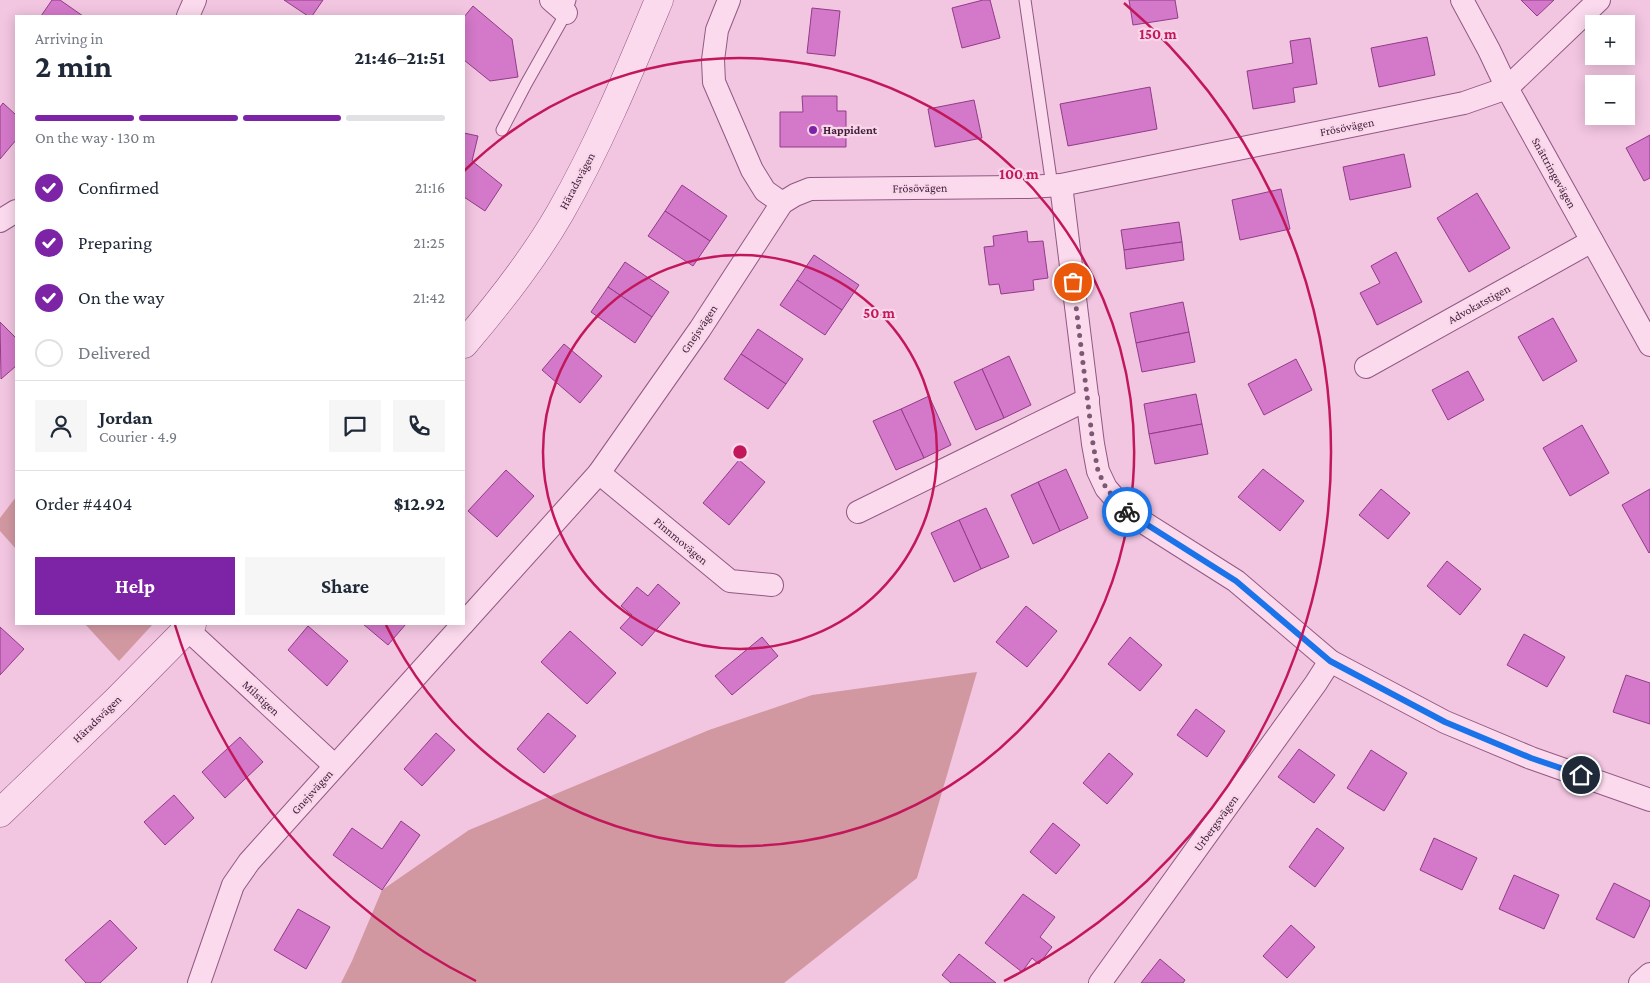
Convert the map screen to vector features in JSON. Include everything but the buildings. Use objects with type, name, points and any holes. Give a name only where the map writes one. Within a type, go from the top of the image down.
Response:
[{"type":"street","points":[[188,15],[195,0]]},
{"type":"street","name":"Häradsvägen","points":[[465,343],[502,300],[559,214],[598,140],[659,0]]},
{"type":"street","points":[[730,0],[717,30],[713,60],[714,82],[752,170],[765,191],[782,203]]},
{"type":"street","name":"Snättringevägen","points":[[1462,0],[1490,50],[1507,88],[1650,345]]},
{"type":"street","name":"Frösövägen","points":[[782,203],[810,189],[1056,185],[1464,103],[1507,88],[1599,0]]},
{"type":"street","points":[[1056,185],[1098,471],[1106,488],[1127,512],[1236,581],[1330,661],[1445,722],[1531,758],[1650,800]]},
{"type":"street","name":"Gnejsvägen","points":[[465,621],[599,473],[700,329],[782,203]]},
{"type":"street","points":[[0,222],[15,212]]},
{"type":"street","name":"Advokatstigen","points":[[1366,367],[1592,241]]},
{"type":"street","points":[[858,512],[1088,399]]},
{"type":"street","name":"Pinnmovägen","points":[[599,473],[730,582],[772,585]]},
{"type":"street","name":"Gnejsvägen","points":[[199,983],[233,885],[260,850],[461,625]]},
{"type":"street","name":"Häradsvägen","points":[[0,813],[117,700],[190,626]]},
{"type":"street","name":"Milstigen","points":[[190,626],[335,766]]},
{"type":"street","name":"Urbergsvägen","points":[[1100,983],[1316,684],[1330,661]]},
{"type":"street","points":[[1640,983],[1650,974]]},
{"type":"lane","points":[[1025,0],[1056,185]]},
{"type":"lane","points":[[502,130],[526,84],[562,4]]},
{"type":"shaded area","points":[[15,498],[15,548],[0,531],[0,518]]},
{"type":"shaded area","points":[[86,625],[152,625],[119,661]]},
{"type":"shaded area","points":[[977,672],[917,878],[784,983],[341,983],[382,890],[469,830],[709,730],[812,695]]},
{"type":"way so far","points":[[1073,282],[1098,471],[1106,488],[1127,512]]},
{"type":"place","name":"Happident","points":[[813,130]]},
{"type":"route","points":[[1127,512],[1236,581],[1330,661],[1445,722],[1531,758],[1581,775]]}]
